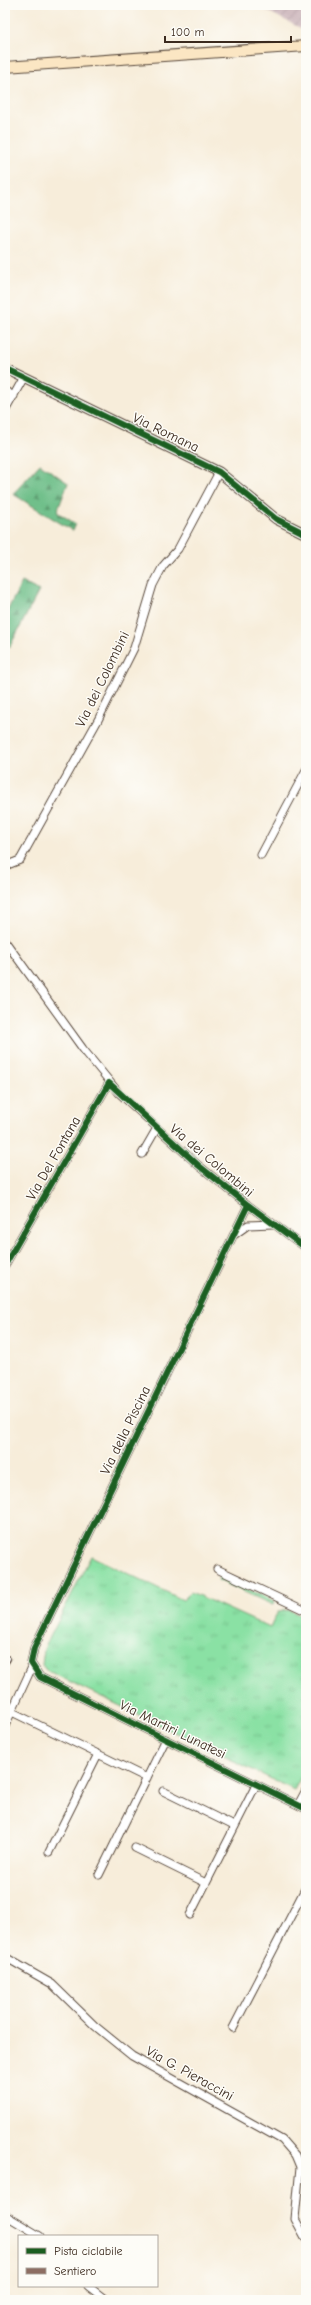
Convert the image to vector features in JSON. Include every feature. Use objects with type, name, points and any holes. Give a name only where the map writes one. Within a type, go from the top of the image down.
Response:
[{"type":"main road","points":[[5,67],[306,46]]},
{"type":"street","name":"Via Romana","points":[[5,368],[219,472],[276,519],[306,534]]},
{"type":"street","points":[[5,411],[24,377]]},
{"type":"street","points":[[5,391],[14,396]]},
{"type":"street","name":"Via dei Colombini","points":[[5,866],[20,860],[98,720],[134,648],[153,585],[163,566],[178,549],[219,472]]},
{"type":"street","points":[[261,856],[306,770]]},
{"type":"street","name":"Via dei Colombini","points":[[5,941],[109,1083],[157,1128],[248,1205],[306,1248]]},
{"type":"street","name":"Via Del Fontana","points":[[5,1265],[109,1083]]},
{"type":"street","points":[[142,1154],[157,1128]]},
{"type":"street","name":"Via della Piscina","points":[[32,1667],[31,1663],[34,1648],[228,1243],[248,1205]]},
{"type":"street","points":[[228,1243],[237,1231],[248,1225],[272,1224]]},
{"type":"street","points":[[217,1569],[306,1611]]},
{"type":"street","points":[[5,1726],[32,1667]]},
{"type":"street","name":"Via Martiri Lunatesi","points":[[32,1667],[40,1677],[306,1809]]},
{"type":"street","points":[[12,1712],[147,1778]]},
{"type":"street","name":"Via Martiri Lunatesi","points":[[98,1875],[166,1739]]},
{"type":"street","points":[[49,1852],[98,1754]]},
{"type":"street","points":[[190,1915],[256,1785]]},
{"type":"street","points":[[298,1805],[306,1790]]},
{"type":"street","points":[[163,1791],[234,1826]]},
{"type":"street","points":[[135,1848],[206,1883]]},
{"type":"street","points":[[233,2028],[306,1887]]},
{"type":"street","name":"Via G. Pieraccini","points":[[5,1957],[52,1984],[95,2026],[132,2056],[282,2140],[295,2155],[300,2167],[295,2219],[306,2239]]},
{"type":"street","points":[[5,2215],[38,2235]]},
{"type":"street","points":[[89,2287],[106,2300]]},
{"type":"shaded area","points":[[268,5],[306,5],[306,31],[265,10]]},
{"type":"green space","points":[[40,464],[68,483],[57,512],[76,524],[73,531],[13,494]]},
{"type":"green space","points":[[22,582],[39,591],[9,648],[5,646],[5,615]]},
{"type":"green space","points":[[91,1556],[183,1600],[191,1592],[270,1628],[278,1611],[289,1610],[306,1618],[306,1767],[294,1790],[46,1670],[42,1665],[44,1649]]},
{"type":"green space","points":[[220,1576],[274,1601],[273,1605],[218,1580]]},
{"type":"cycle path","points":[[5,368],[219,472],[276,519],[306,534]]},
{"type":"cycle path","points":[[5,1265],[109,1083],[198,1165],[248,1205],[306,1248]]},
{"type":"cycle path","points":[[248,1205],[34,1648],[31,1663],[40,1677],[306,1809]]}]
